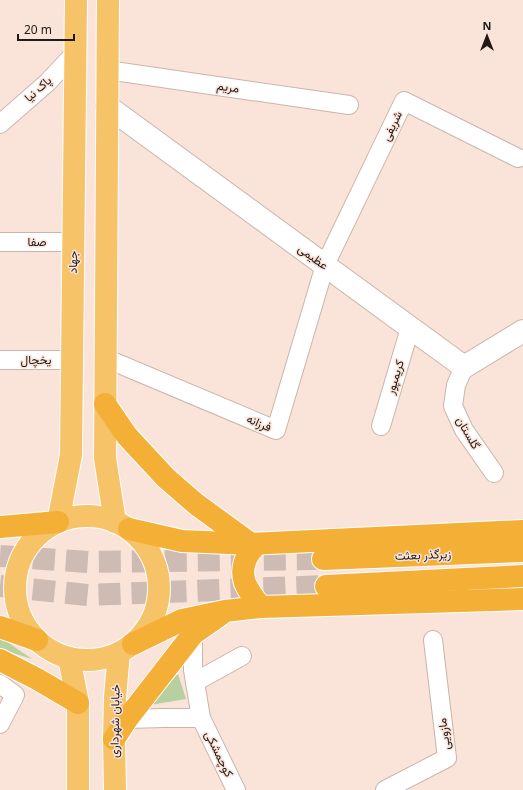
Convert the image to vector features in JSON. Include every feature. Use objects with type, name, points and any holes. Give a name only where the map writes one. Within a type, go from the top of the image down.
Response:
[{"type":"highway","points":[[105,404],[127,436],[166,478],[196,504],[254,544]]},
{"type":"highway","points":[[0,526],[58,522]]},
{"type":"highway","points":[[122,525],[182,541],[254,544],[523,531]]},
{"type":"highway","points":[[254,544],[244,565],[244,576],[245,583],[250,593],[261,607]]},
{"type":"highway","name":"زیرگذر بعثت","points":[[323,559],[523,551]]},
{"type":"highway","points":[[326,586],[523,576]]},
{"type":"highway","points":[[126,648],[182,620],[225,611],[261,607],[523,599]]},
{"type":"highway","points":[[114,739],[127,719],[193,634],[225,611]]},
{"type":"highway","points":[[0,627],[37,640]]},
{"type":"highway","points":[[0,660],[78,703]]},
{"type":"main road","name":"جهاد","points":[[58,522],[71,455],[76,0]]},
{"type":"main road","points":[[108,0],[105,458],[122,525]]},
{"type":"main road","points":[[77,517],[96,517],[122,525],[140,539],[150,552],[156,564],[160,591],[154,617],[145,631],[126,648],[103,658],[86,660],[69,658],[52,651],[37,640],[26,626],[18,609],[15,593],[16,578],[20,563],[27,549],[40,533],[58,522],[77,517]]},
{"type":"main road","name":"خیابان شهرداری","points":[[115,790],[115,697],[126,648]]},
{"type":"main road","points":[[69,658],[78,703],[78,790]]},
{"type":"street","name":"پاک نیا","points":[[0,124],[48,82],[75,54]]},
{"type":"street","name":"مریم","points":[[107,70],[349,105]]},
{"type":"street","name":"شریفی","points":[[325,265],[404,101],[518,158]]},
{"type":"street","name":"عظیمی","points":[[107,106],[464,367]]},
{"type":"street","name":"صفا","points":[[0,242],[73,242]]},
{"type":"street","name":"فرزانه","points":[[105,358],[276,430],[325,265]]},
{"type":"street","name":"کریمپور","points":[[381,426],[410,328]]},
{"type":"street","points":[[464,367],[523,331]]},
{"type":"street","name":"یخچال","points":[[0,360],[72,360]]},
{"type":"street","name":"گلستان","points":[[464,367],[456,385],[454,406],[464,430],[494,473]]},
{"type":"street","name":"کوچمشکی","points":[[193,634],[195,682],[201,718],[236,790]]},
{"type":"street","name":"مازویی","points":[[385,790],[447,758],[433,640]]},
{"type":"street","points":[[195,682],[242,656]]},
{"type":"street","points":[[0,684],[15,695],[0,724]]},
{"type":"street","points":[[127,719],[201,718]]},
{"type":"green space","points":[[0,637],[32,659],[0,649]]},
{"type":"green space","points":[[178,674],[186,699],[150,705],[163,688]]},
{"type":"tunnel","points":[[0,556],[88,562],[323,559]]},
{"type":"tunnel","points":[[0,586],[88,595],[326,586]]}]
